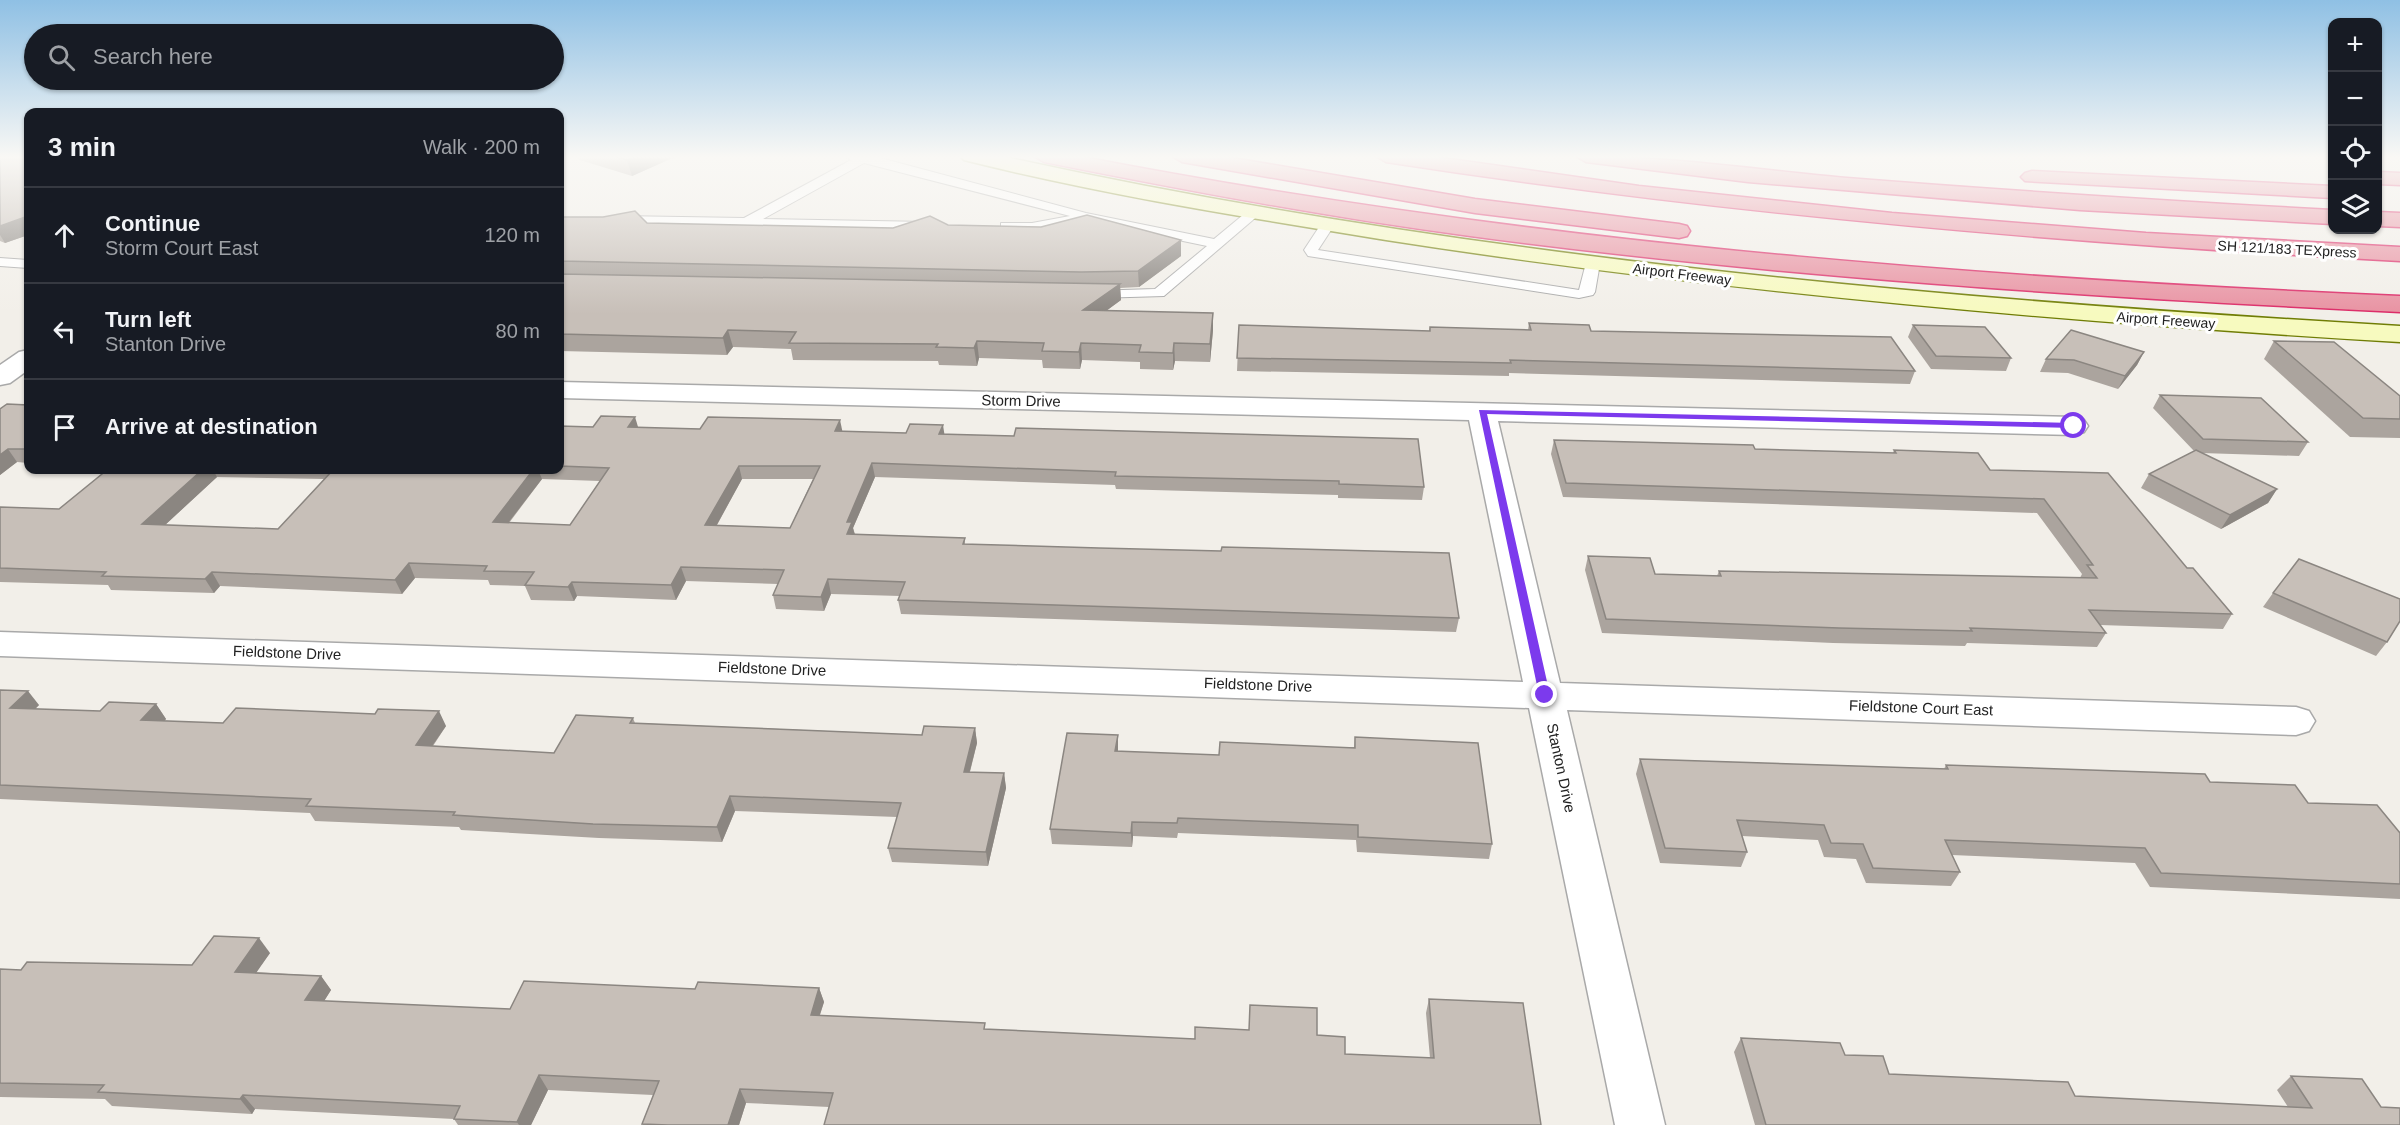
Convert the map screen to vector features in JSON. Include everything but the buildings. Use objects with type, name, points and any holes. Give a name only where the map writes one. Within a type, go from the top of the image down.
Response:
[{"type":"highway","points":[[1332,208],[1607,246],[1882,272],[2400,304]]},
{"type":"highway","points":[[1496,208],[1700,233]]},
{"type":"highway","name":"SH 121/183 TEXpress","points":[[1785,208],[2116,238],[2400,254]]},
{"type":"highway","points":[[2179,208],[2328,217]]},
{"type":"highway","points":[[2382,219],[2400,219]]},
{"type":"highway","points":[[1818,245],[2154,275],[2400,286]]},
{"type":"main road","name":"Airport Freeway","points":[[1230,208],[1593,263],[1786,287],[2023,309],[2400,333]]},
{"type":"street","points":[[0,377],[24,361]]},
{"type":"street","points":[[0,377],[24,377]]},
{"type":"street","name":"Storm Drive","points":[[564,390],[2074,426]]},
{"type":"street","name":"Stanton Drive","points":[[1482,412],[1640,1125]]},
{"type":"street","name":"Fieldstone Drive","points":[[0,644],[1545,695]]},
{"type":"street","name":"Fieldstone Court East","points":[[1545,695],[2296,721]]},
{"type":"lane","points":[[743,224],[770,208]]},
{"type":"lane","points":[[1054,208],[1218,244]]},
{"type":"lane","points":[[1082,295],[1159,293],[1254,213]]},
{"type":"lane","points":[[986,226],[1032,226],[1086,217]]},
{"type":"lane","points":[[609,220],[940,226]]},
{"type":"lane","points":[[1328,224],[1311,250],[1313,253],[1579,294],[1588,292],[1593,263]]},
{"type":"lane","points":[[0,262],[24,264]]},
{"type":"route","points":[[1545,695],[1482,412],[2074,426]]}]
